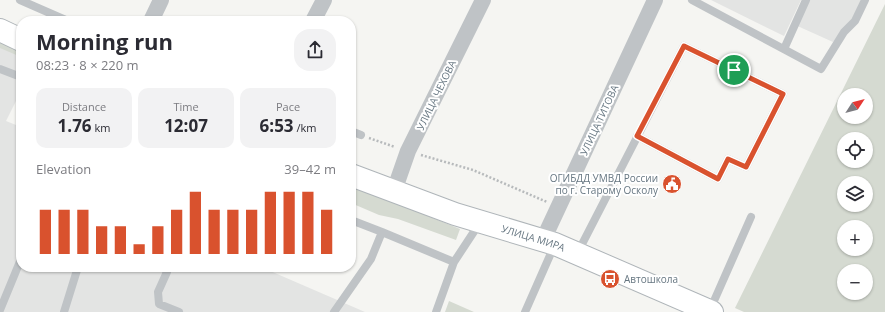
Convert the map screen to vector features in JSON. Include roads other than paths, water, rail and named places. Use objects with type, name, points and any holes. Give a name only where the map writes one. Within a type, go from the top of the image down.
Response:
[{"type":"main road","points":[[0,30],[16,38]]},
{"type":"main road","name":"УЛИЦА МИРА","points":[[356,177],[480,222],[578,252],[710,312]]},
{"type":"street","points":[[153,16],[161,0]]},
{"type":"street","points":[[316,16],[324,0]]},
{"type":"street","name":"УЛИЦА ЧЕХОВА","points":[[394,191],[408,151],[483,0]]},
{"type":"street","name":"УЛИЦА ТИТОВА","points":[[549,242],[558,207],[655,0]]},
{"type":"lane","points":[[20,0],[57,16]]},
{"type":"lane","points":[[692,0],[821,69],[844,32],[855,21],[866,0]]},
{"type":"lane","points":[[784,49],[806,0]]},
{"type":"lane","points":[[578,252],[637,136],[684,46],[783,94],[746,167],[728,159],[718,179],[637,136]]},
{"type":"lane","points":[[0,69],[16,75]]},
{"type":"lane","points":[[356,133],[361,135]]},
{"type":"lane","points":[[710,312],[751,217]]},
{"type":"lane","points":[[356,222],[454,262]]},
{"type":"lane","points":[[436,312],[454,262],[480,222]]},
{"type":"lane","points":[[334,312],[371,259],[382,232]]},
{"type":"lane","points":[[525,312],[549,242]]},
{"type":"lane","points":[[0,310],[16,271]]},
{"type":"lane","points":[[64,312],[76,272]]},
{"type":"lane","points":[[167,272],[158,292],[160,304],[179,312]]},
{"type":"place","name":"ОГИБДД УМВД России по г. Старому Осколу","points":[[672,184]]},
{"type":"place","name":"Автошкола","points":[[610,279]]}]
